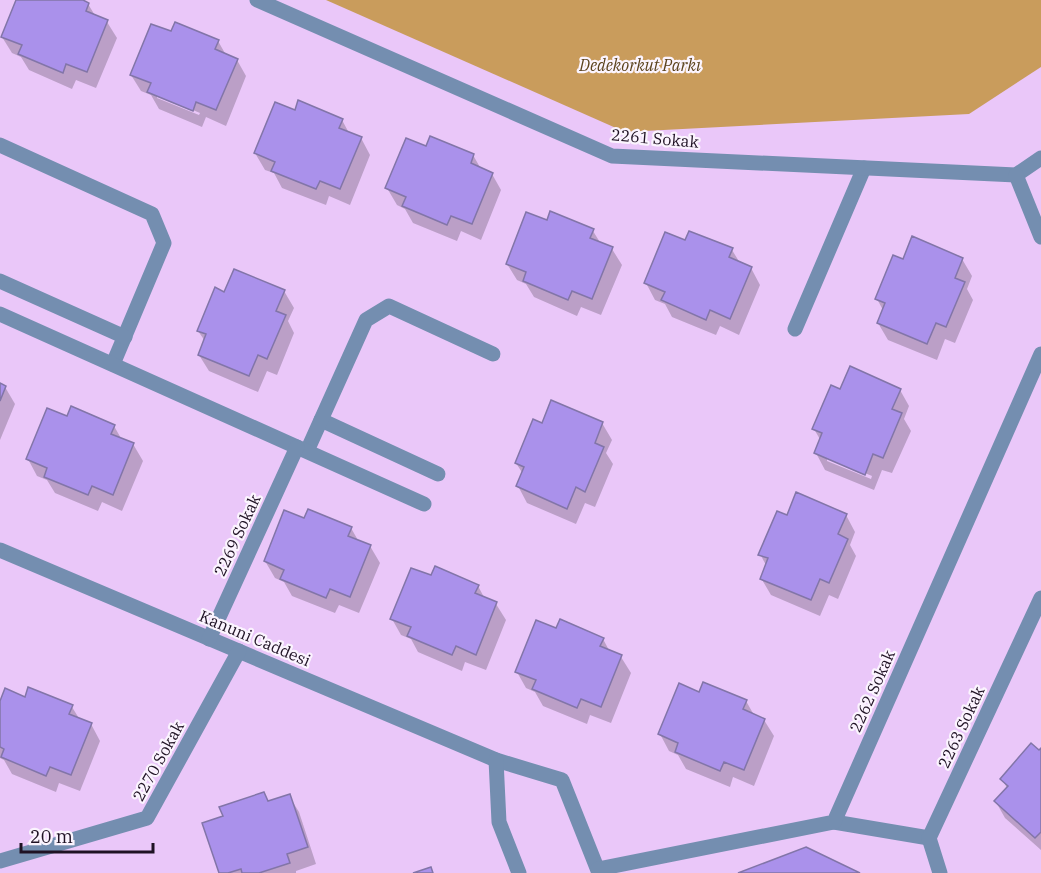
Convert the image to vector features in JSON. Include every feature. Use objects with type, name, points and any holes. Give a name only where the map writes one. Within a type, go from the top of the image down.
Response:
[{"type":"street","name":"2261 Sokak","points":[[257,0],[612,156],[1016,175]]},
{"type":"street","points":[[0,145],[152,214],[164,243],[113,364]]},
{"type":"street","points":[[1041,158],[1016,175],[1041,237]]},
{"type":"street","points":[[795,328],[864,168]]},
{"type":"street","points":[[0,281],[125,337]]},
{"type":"street","name":"2269 Sokak","points":[[209,639],[302,449],[321,420],[366,320],[389,306],[493,354]]},
{"type":"street","points":[[0,314],[424,504]]},
{"type":"street","name":"2262 Sokak","points":[[834,822],[1041,354]]},
{"type":"street","points":[[321,420],[438,474]]},
{"type":"street","name":"Kanuni Caddesi","points":[[0,550],[496,760],[562,780],[598,871]]},
{"type":"street","name":"2263 Sokak","points":[[929,838],[1041,598]]},
{"type":"street","name":"2270 Sokak","points":[[0,861],[147,818],[239,651]]},
{"type":"street","points":[[496,760],[499,822],[519,873]]},
{"type":"street","points":[[598,871],[834,822],[929,838],[939,873]]},
{"type":"green space","name":"Dedekorkut Parkı","points":[[326,0],[1041,0],[1041,67],[969,114],[625,132]]},
{"type":"building","points":[[16,0],[83,0],[89,3],[86,11],[108,20],[87,72],[66,64],[63,73],[18,54],[22,45],[1,37]]},
{"type":"building","points":[[175,22],[219,40],[215,49],[238,59],[216,110],[196,102],[193,111],[147,92],[151,83],[130,75],[151,24],[171,31]]},
{"type":"building","points":[[298,100],[343,119],[339,128],[362,137],[340,189],[320,181],[316,189],[271,171],[275,162],[254,153],[275,102],[295,110]]},
{"type":"building","points":[[430,136],[474,154],[471,163],[493,173],[472,224],[451,216],[447,225],[402,206],[406,197],[385,188],[406,138],[426,146]]},
{"type":"building","points":[[550,211],[594,229],[590,238],[613,247],[592,299],[572,291],[568,300],[523,281],[526,272],[506,264],[526,212],[547,220]]},
{"type":"building","points":[[689,231],[733,248],[729,257],[752,267],[730,319],[710,310],[706,320],[661,300],[665,292],[644,283],[665,232],[685,240]]},
{"type":"building","points":[[912,236],[963,258],[955,278],[965,282],[946,327],[936,323],[927,344],[877,323],[885,303],[875,299],[893,255],[903,259]]},
{"type":"building","points":[[234,269],[285,290],[276,311],[286,315],[267,359],[258,355],[249,376],[198,355],[206,334],[197,331],[215,287],[224,292]]},
{"type":"building","points":[[850,366],[901,389],[892,409],[902,413],[883,458],[873,454],[865,475],[814,453],[822,433],[812,429],[831,385],[840,389]]},
{"type":"building","points":[[0,383],[6,386],[0,401]]},
{"type":"building","points":[[551,400],[603,422],[595,443],[604,447],[585,492],[576,487],[567,509],[516,486],[524,467],[515,463],[533,419],[542,423]]},
{"type":"building","points":[[71,406],[115,425],[111,434],[134,443],[113,495],[92,486],[88,495],[44,477],[47,468],[26,459],[47,408],[67,416]]},
{"type":"building","points":[[796,492],[847,514],[838,534],[848,539],[829,583],[820,579],[811,600],[760,579],[768,558],[758,555],[777,511],[787,515]]},
{"type":"building","points":[[308,509],[352,527],[348,536],[371,545],[350,597],[330,589],[326,598],[280,579],[284,570],[264,561],[284,510],[304,518]]},
{"type":"building","points":[[435,566],[479,585],[475,593],[497,602],[476,655],[456,646],[452,655],[407,636],[411,627],[390,619],[411,568],[431,575]]},
{"type":"building","points":[[560,619],[604,638],[600,646],[622,655],[601,707],[581,699],[577,708],[532,689],[536,680],[515,672],[536,620],[556,628]]},
{"type":"building","points":[[703,682],[747,700],[743,709],[765,719],[744,770],[724,762],[720,771],[675,752],[678,743],[658,734],[679,683],[699,692]]},
{"type":"building","points":[[28,687],[73,705],[69,714],[92,723],[71,775],[50,767],[46,776],[1,757],[4,749],[0,747],[0,701],[5,688],[25,697]]},
{"type":"building","points":[[1031,743],[1039,750],[1041,748],[1041,832],[1035,838],[994,801],[1008,786],[1000,779]]},
{"type":"building","points":[[264,792],[268,801],[290,794],[308,847],[287,854],[290,863],[259,873],[242,873],[241,869],[219,873],[202,823],[223,816],[219,807]]},
{"type":"building","points":[[806,847],[860,873],[738,873]]},
{"type":"building","points":[[431,867],[433,873],[413,873]]}]
